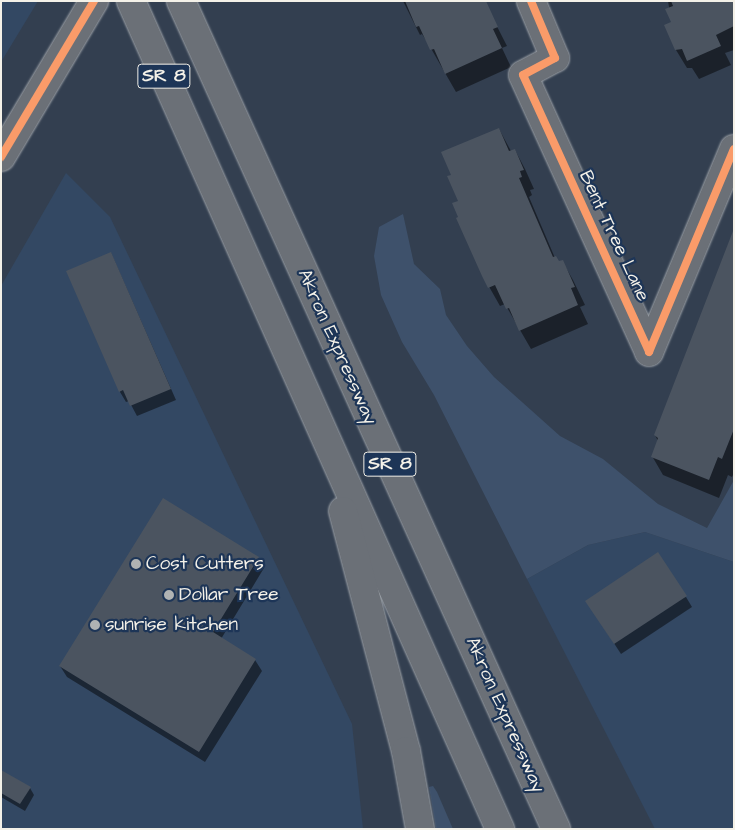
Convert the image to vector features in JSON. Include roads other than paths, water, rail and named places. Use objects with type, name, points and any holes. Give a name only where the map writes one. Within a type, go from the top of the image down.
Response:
[{"type":"main road","points":[[1,158],[94,1]]},
{"type":"main road","name":"SR 8","points":[[131,1],[500,829]]},
{"type":"main road","name":"Akron Expressway","points":[[180,1],[556,829]]},
{"type":"main road","name":"Bent Tree Lane","points":[[531,1],[555,58],[523,75],[649,352],[734,148]]},
{"type":"main road","points":[[319,422],[406,750],[420,829]]},
{"type":"place","name":"Cost Cutters","points":[[136,564]]},
{"type":"place","name":"Dollar Tree","points":[[169,595]]},
{"type":"place","name":"sunrise kitchen","points":[[95,625]]}]
